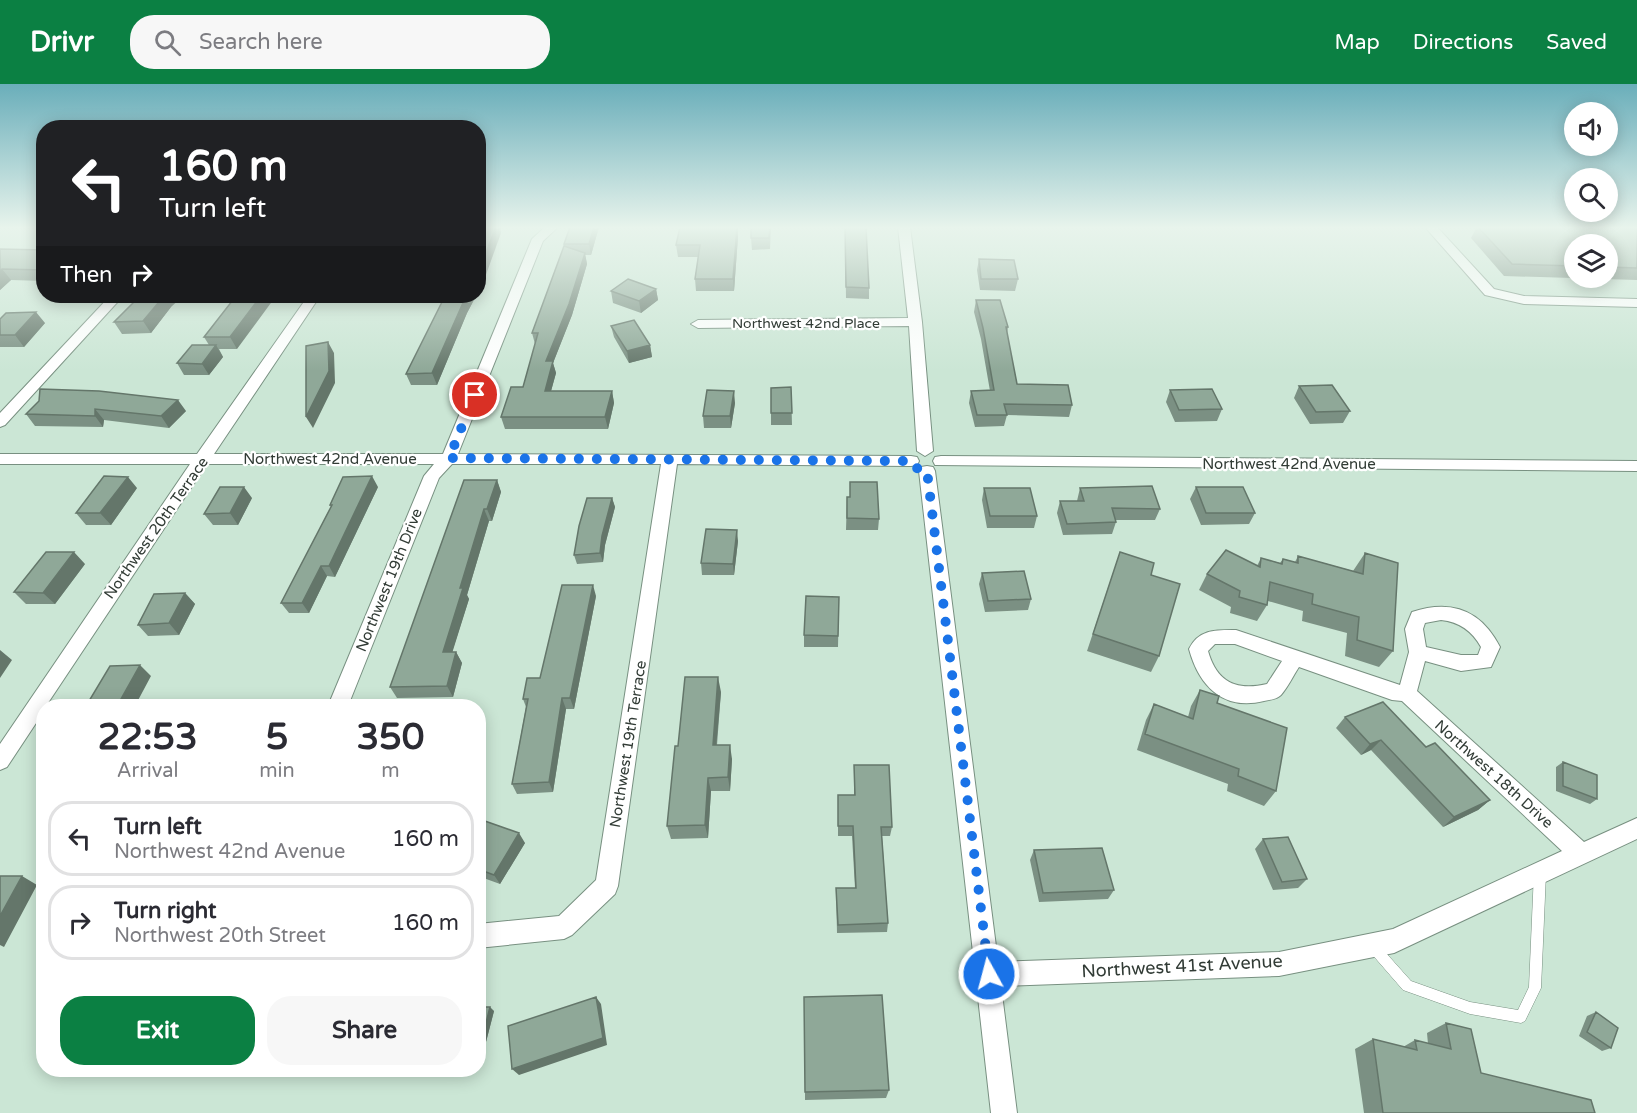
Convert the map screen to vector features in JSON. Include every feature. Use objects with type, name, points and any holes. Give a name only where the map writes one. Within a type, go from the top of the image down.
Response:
[{"type":"street","name":"Northwest 19th Drive","points":[[341,699],[432,476],[449,458],[523,275]]},
{"type":"street","points":[[910,275],[926,461],[1004,1113]]},
{"type":"street","points":[[1472,275],[1490,292],[1533,301],[1637,303]]},
{"type":"street","points":[[0,422],[110,303]]},
{"type":"street","name":"Northwest 20th Terrace","points":[[41,699],[106,599],[309,303]]},
{"type":"street","name":"Northwest 42nd Place","points":[[698,324],[915,322]]},
{"type":"street","name":"Northwest 42nd Avenue","points":[[0,459],[449,458],[1637,466]]},
{"type":"street","name":"Northwest 19th Terrace","points":[[486,936],[564,927],[607,886],[670,459]]},
{"type":"street","points":[[1295,658],[1273,691],[1247,696],[1220,688],[1201,665],[1198,649],[1210,637],[1236,637],[1392,692],[1407,694],[1418,652]]},
{"type":"street","name":"Northwest 18th Drive","points":[[1407,694],[1581,854]]},
{"type":"street","name":"Northwest 20th Terrace","points":[[0,761],[36,706]]},
{"type":"street","name":"Northwest 41st Avenue","points":[[989,974],[1279,964],[1394,941],[1637,828]]},
{"type":"lane","points":[[1372,945],[1407,986],[1470,1008],[1521,1017],[1535,988],[1540,873]]},
{"type":"building","points":[[553,275],[578,275],[546,361],[553,361],[545,391],[612,391],[605,417],[501,417],[511,387],[523,387],[538,333],[532,333]]},
{"type":"building","points":[[696,275],[733,275],[733,279],[695,279]]},
{"type":"building","points":[[846,275],[868,275],[869,288],[846,287]]},
{"type":"building","points":[[981,275],[1017,275],[1018,279],[981,279]]},
{"type":"building","points":[[628,279],[656,289],[639,301],[611,291]]},
{"type":"building","points":[[976,300],[1000,300],[1008,327],[1006,327],[1017,384],[1068,385],[1072,405],[1004,404],[1007,415],[977,415],[971,391],[994,390]]},
{"type":"building","points":[[133,303],[158,303],[143,321],[114,322]]},
{"type":"building","points":[[231,303],[256,303],[230,337],[204,337]]},
{"type":"building","points":[[442,303],[463,303],[432,373],[406,374]]},
{"type":"building","points":[[36,312],[15,335],[0,335],[0,319],[6,313]]},
{"type":"building","points":[[634,320],[650,345],[627,351],[611,326]]},
{"type":"building","points":[[328,342],[329,371],[306,417],[306,346]]},
{"type":"building","points":[[192,345],[216,345],[202,364],[177,363]]},
{"type":"building","points":[[1332,385],[1350,411],[1316,412],[1299,386]]},
{"type":"building","points":[[791,387],[792,413],[771,413],[771,388]]},
{"type":"building","points":[[40,389],[99,391],[178,400],[161,416],[95,409],[95,416],[26,414],[39,401]]},
{"type":"building","points":[[1212,389],[1222,409],[1179,410],[1170,390]]},
{"type":"building","points":[[707,390],[734,391],[730,416],[703,416]]},
{"type":"building","points":[[104,476],[128,477],[100,513],[76,513]]},
{"type":"building","points":[[372,476],[329,566],[321,566],[302,603],[281,603],[332,505],[330,505],[343,477]]},
{"type":"building","points":[[464,480],[497,480],[487,509],[484,509],[443,652],[456,652],[447,686],[390,687]]},
{"type":"building","points":[[850,482],[877,482],[879,519],[847,518]]},
{"type":"building","points":[[1152,486],[1160,509],[1112,508],[1116,522],[1067,524],[1060,501],[1084,501],[1080,488]]},
{"type":"building","points":[[220,487],[244,487],[230,513],[204,514]]},
{"type":"building","points":[[1196,487],[1243,487],[1255,513],[1206,513]]},
{"type":"building","points":[[984,488],[1030,488],[1037,516],[990,516]]},
{"type":"building","points":[[587,498],[612,498],[600,553],[574,555],[579,526]]},
{"type":"building","points":[[706,529],[737,530],[733,564],[701,563]]},
{"type":"building","points":[[1226,550],[1260,567],[1261,558],[1282,564],[1283,559],[1298,563],[1298,556],[1363,574],[1365,553],[1398,563],[1393,651],[1357,640],[1359,617],[1312,604],[1313,594],[1270,582],[1267,605],[1239,597],[1240,591],[1207,574]]},
{"type":"building","points":[[46,552],[74,552],[43,593],[14,592]]},
{"type":"building","points":[[1120,552],[1154,563],[1151,575],[1180,584],[1159,656],[1093,634]]},
{"type":"building","points":[[1024,571],[1031,599],[988,601],[982,573]]},
{"type":"building","points":[[562,585],[593,585],[570,698],[562,698],[549,782],[512,784],[528,699],[523,699],[527,678],[540,678]]},
{"type":"building","points":[[185,593],[169,623],[138,625],[154,594]]},
{"type":"building","points":[[806,596],[839,597],[838,636],[804,635]]},
{"type":"building","points":[[140,665],[121,699],[90,699],[110,666]]},
{"type":"building","points":[[685,677],[718,677],[713,745],[730,745],[728,777],[708,778],[705,825],[667,826],[675,746],[678,746]]},
{"type":"building","points":[[1200,690],[1219,696],[1217,703],[1287,728],[1276,791],[1238,776],[1239,769],[1145,734],[1154,704],[1193,719]]},
{"type":"building","points":[[1383,702],[1426,747],[1435,743],[1490,800],[1454,817],[1381,740],[1370,744],[1345,717]]},
{"type":"building","points":[[1563,762],[1597,775],[1597,799],[1563,786]]},
{"type":"building","points":[[854,765],[889,765],[892,827],[881,827],[888,923],[838,925],[836,888],[856,888],[853,826],[838,826],[838,795],[855,795]]},
{"type":"building","points":[[486,821],[519,833],[494,875],[486,872]]},
{"type":"building","points":[[1288,837],[1307,879],[1282,882],[1263,839]]},
{"type":"building","points":[[1102,848],[1114,890],[1043,893],[1034,850]]},
{"type":"building","points":[[0,876],[22,876],[0,916]]},
{"type":"building","points":[[882,995],[889,1090],[805,1092],[804,997]]},
{"type":"building","points":[[596,997],[603,1038],[512,1069],[508,1026]]},
{"type":"building","points":[[486,1007],[490,1007],[486,1023]]},
{"type":"building","points":[[1596,1012],[1618,1028],[1611,1048],[1587,1032]]},
{"type":"building","points":[[1446,1023],[1471,1029],[1481,1073],[1591,1100],[1595,1113],[1383,1113],[1373,1039],[1417,1050],[1415,1040],[1451,1049]]},
{"type":"route","points":[[475,395],[449,458],[911,461],[916,468],[927,471],[989,974]]}]
